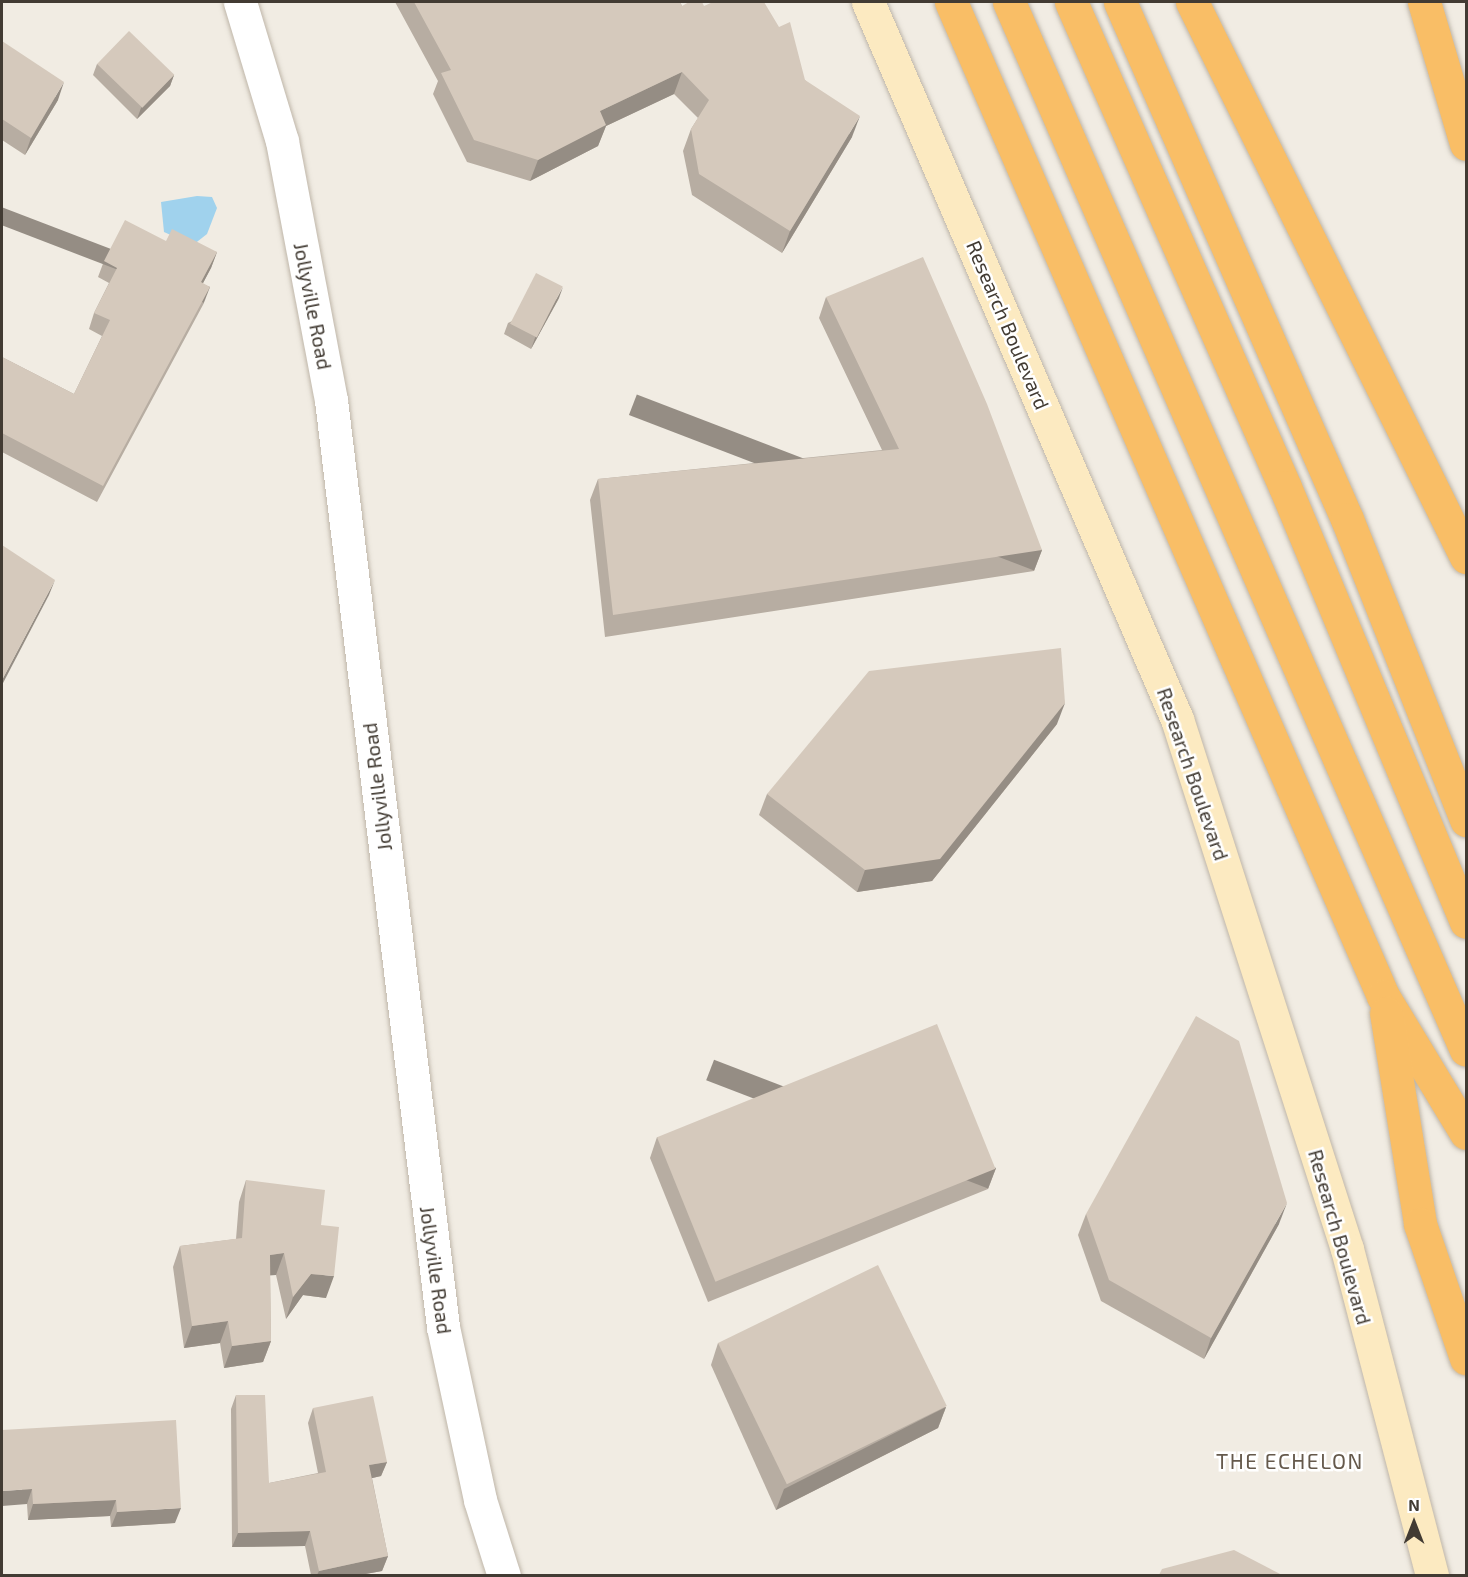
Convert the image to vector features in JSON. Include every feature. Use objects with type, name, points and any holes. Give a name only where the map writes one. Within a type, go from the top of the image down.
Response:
[{"type":"highway","points":[[951,2],[1383,996],[1467,1133]]},
{"type":"highway","points":[[1009,2],[1467,1050]]},
{"type":"highway","points":[[1071,2],[1285,487],[1467,922]]},
{"type":"highway","points":[[1120,2],[1347,519],[1467,820]]},
{"type":"highway","points":[[1191,2],[1467,557]]},
{"type":"highway","points":[[1424,2],[1467,144]]},
{"type":"highway","points":[[1383,996],[1420,1224],[1467,1358]]},
{"type":"main road","name":"Research Boulevard","points":[[868,2],[1177,719],[1347,1249],[1432,1575]]},
{"type":"street","name":"Jollyville Road","points":[[240,2],[261,60],[331,400],[442,1327],[480,1500],[504,1575]]},
{"type":"street","points":[[261,60],[268,29],[263,2]]},
{"type":"water","points":[[197,196],[212,197],[217,208],[207,234],[193,245],[164,232],[161,202]]},
{"type":"building","points":[[414,2],[680,2],[682,6],[689,2],[702,2],[704,6],[713,2],[764,2],[779,27],[790,22],[805,80],[860,116],[790,231],[699,174],[691,129],[709,100],[682,72],[600,111],[606,125],[538,160],[474,140],[441,73],[451,70]]},
{"type":"building","points":[[129,31],[174,75],[142,108],[97,64]]},
{"type":"building","points":[[2,41],[64,82],[31,138],[2,119]]},
{"type":"building","points":[[125,220],[166,241],[172,229],[217,252],[201,282],[210,287],[103,486],[2,433],[2,357],[74,394],[110,320],[94,313],[117,268],[104,261]]},
{"type":"building","points":[[923,257],[987,404],[1042,550],[613,615],[598,479],[899,449],[826,297]]},
{"type":"building","points":[[536,273],[563,287],[537,337],[510,324]]},
{"type":"building","points":[[2,545],[55,580],[2,680]]},
{"type":"building","points":[[1061,648],[1065,703],[940,859],[865,870],[767,794],[869,671]]},
{"type":"building","points":[[1196,1016],[1239,1041],[1287,1203],[1211,1338],[1109,1280],[1086,1214]]},
{"type":"building","points":[[937,1024],[995,1169],[715,1282],[657,1137]]},
{"type":"building","points":[[246,1180],[325,1190],[321,1225],[339,1227],[334,1276],[311,1274],[293,1297],[284,1253],[270,1255],[271,1341],[232,1346],[228,1321],[192,1326],[180,1246],[242,1238]]},
{"type":"building","points":[[878,1265],[947,1406],[787,1484],[718,1343]]},
{"type":"building","points":[[236,1395],[265,1395],[269,1483],[326,1472],[313,1408],[373,1396],[387,1462],[369,1465],[388,1556],[319,1571],[310,1531],[238,1533]]},
{"type":"building","points":[[176,1420],[181,1508],[117,1512],[116,1500],[33,1504],[32,1489],[2,1491],[2,1430]]},
{"type":"building","points":[[1234,1550],[1282,1575],[1159,1575],[1162,1569]]},
{"type":"district","name":"THE ECHELON","points":[[1290,1461]]}]
